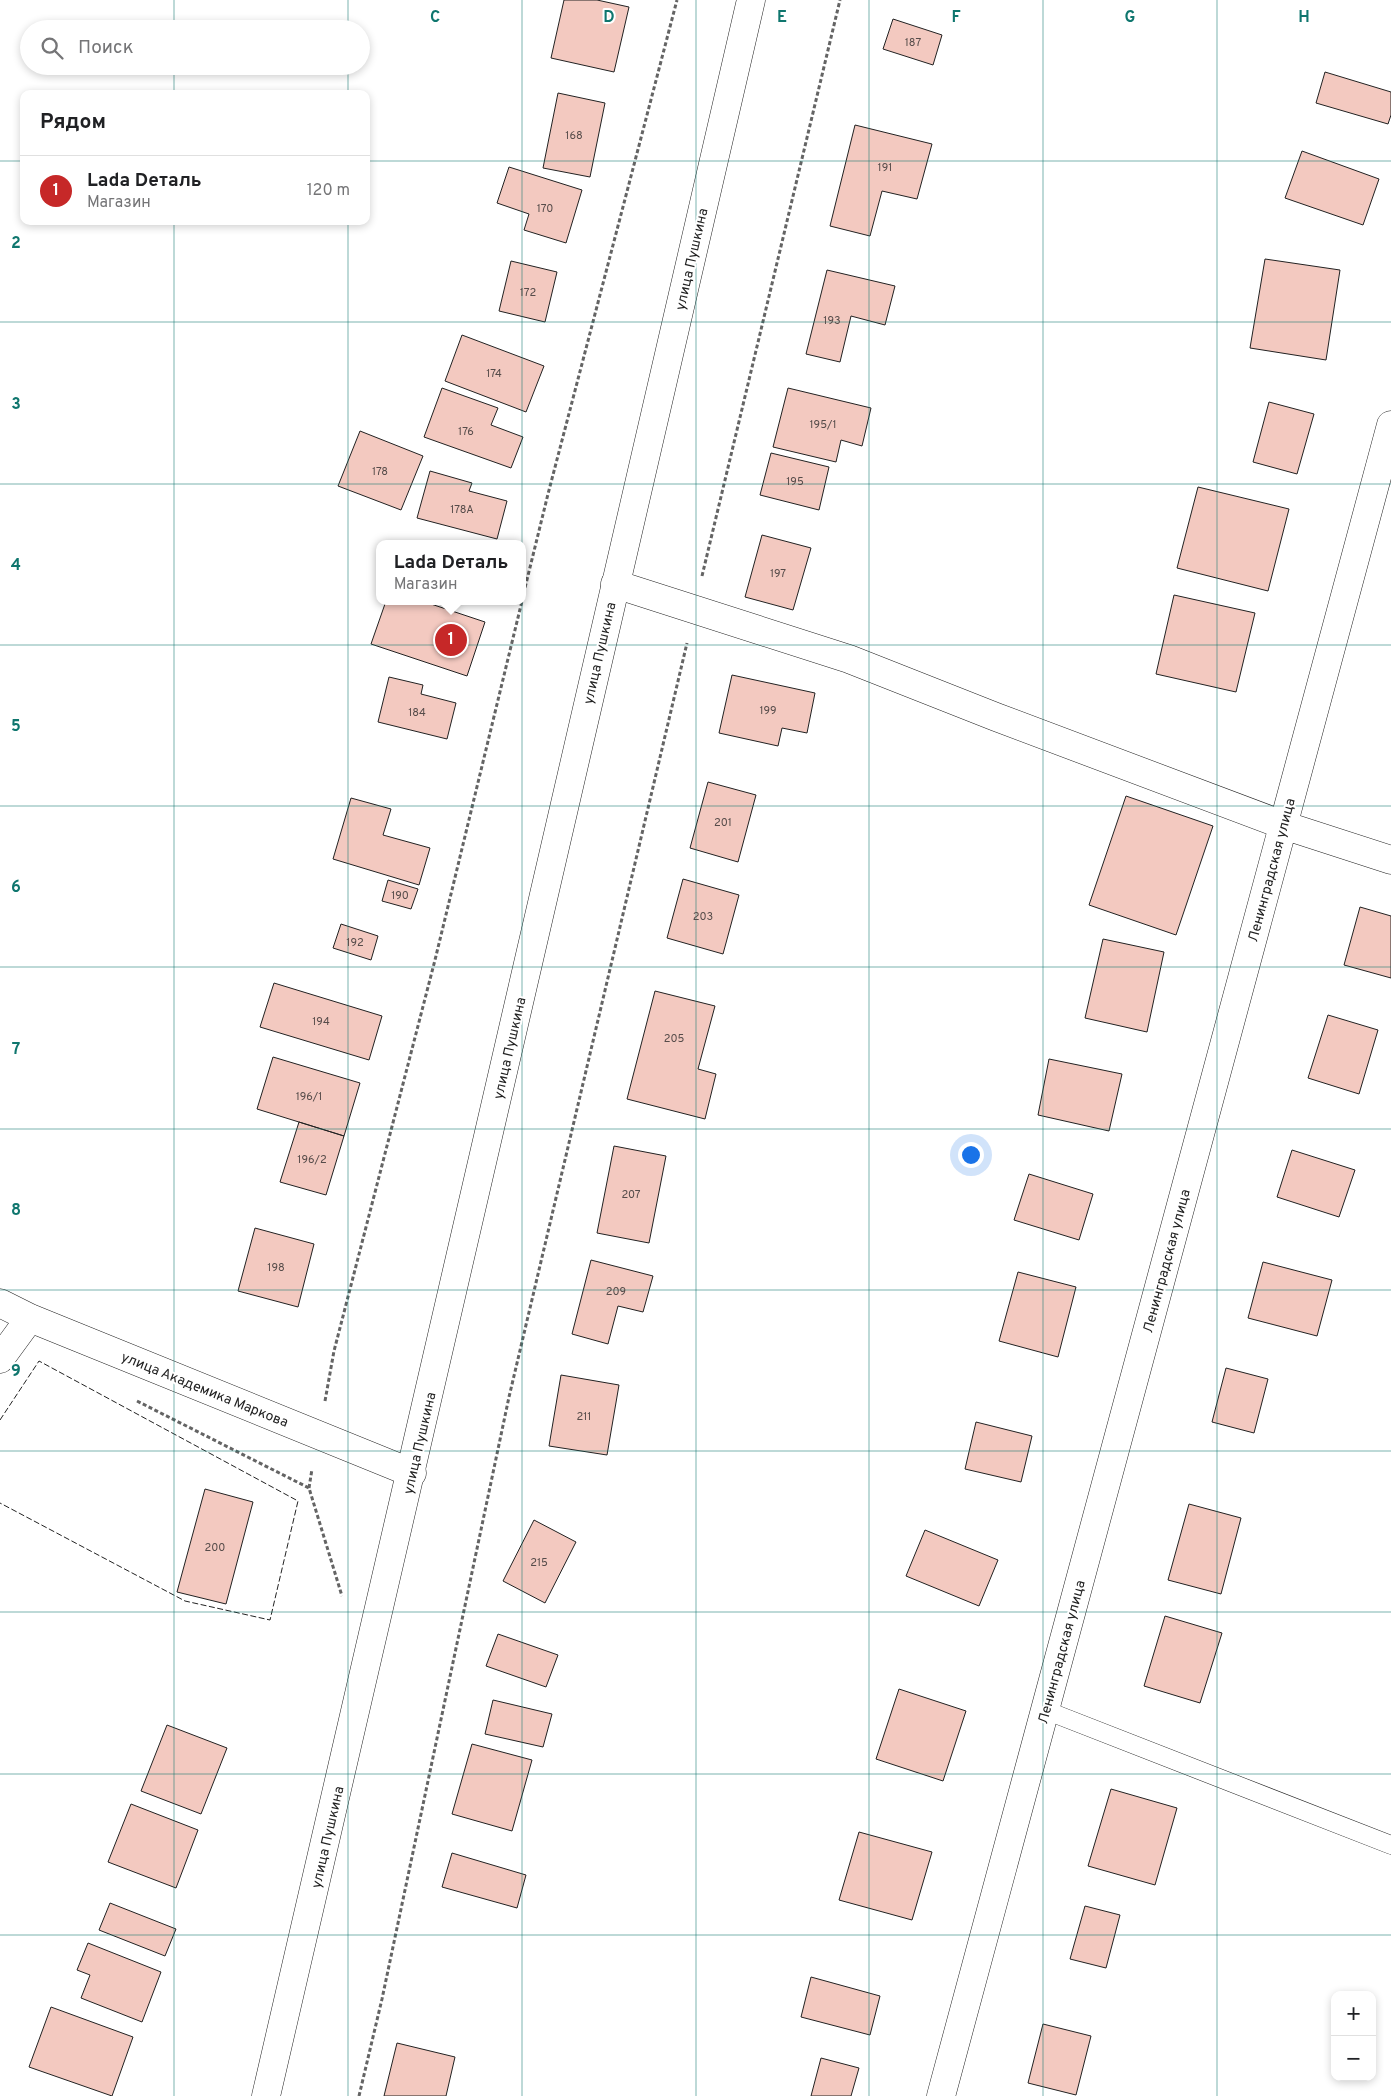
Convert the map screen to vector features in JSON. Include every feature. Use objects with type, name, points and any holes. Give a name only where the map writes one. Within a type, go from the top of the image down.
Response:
[{"type":"street","name":"улица Пушкина","points":[[266,2096],[412,1473],[615,584],[751,0]]},
{"type":"street","name":"Ленинградская улица","points":[[941,2096],[1391,425]]},
{"type":"street","points":[[615,584],[850,659],[996,717],[1283,826],[1391,860]]},
{"type":"street","name":"улица Академика Маркова","points":[[0,1302],[30,1318],[412,1473]]},
{"type":"street","points":[[0,1359],[30,1318]]},
{"type":"lane","points":[[1045,1710],[1391,1845]]},
{"type":"path","points":[[526,585],[678,0]]},
{"type":"path","points":[[359,2096],[384,1989],[510,1397],[694,610],[840,0]]},
{"type":"path","points":[[342,1596],[309,1488],[334,1351],[436,960],[521,605]]},
{"type":"path","points":[[135,1400],[309,1488]]},
{"type":"building","points":[[564,0],[597,0],[629,7],[614,72],[551,58]]},
{"type":"building","points":[[893,19],[942,35],[933,65],[883,49]]},
{"type":"building","points":[[1325,72],[1391,92],[1391,115],[1388,124],[1316,103]]},
{"type":"building","points":[[558,93],[605,103],[590,177],[543,168]]},
{"type":"building","points":[[855,125],[932,144],[917,199],[882,191],[870,236],[830,226]]},
{"type":"building","points":[[1302,151],[1379,179],[1363,225],[1285,198]]},
{"type":"building","points":[[509,167],[582,190],[566,243],[524,230],[529,214],[497,203]]},
{"type":"building","points":[[1265,259],[1340,270],[1326,360],[1250,348]]},
{"type":"building","points":[[511,261],[557,272],[545,322],[499,311]]},
{"type":"building","points":[[827,270],[895,286],[885,325],[851,316],[840,362],[806,354]]},
{"type":"building","points":[[462,335],[544,366],[526,412],[445,381]]},
{"type":"building","points":[[442,388],[498,408],[491,425],[523,437],[511,468],[424,437]]},
{"type":"building","points":[[788,388],[871,408],[862,446],[841,440],[836,462],[773,447]]},
{"type":"building","points":[[1269,402],[1314,414],[1297,474],[1253,462]]},
{"type":"building","points":[[360,431],[423,456],[401,510],[338,486]]},
{"type":"building","points":[[771,453],[829,467],[819,510],[760,495]]},
{"type":"building","points":[[430,471],[472,483],[469,491],[507,501],[497,539],[417,518]]},
{"type":"building","points":[[1198,487],[1289,509],[1268,591],[1177,568]]},
{"type":"building","points":[[762,535],[811,548],[793,610],[745,597]]},
{"type":"building","points":[[1174,595],[1255,613],[1236,692],[1156,674]]},
{"type":"building","points":[[385,605],[434,605],[485,622],[467,676],[371,644]]},
{"type":"building","points":[[732,675],[815,693],[807,733],[782,728],[778,746],[719,733]]},
{"type":"building","points":[[389,677],[423,685],[421,694],[456,703],[447,739],[378,722]]},
{"type":"building","points":[[708,782],[756,795],[738,862],[690,848]]},
{"type":"building","points":[[1126,796],[1213,826],[1176,935],[1089,905]]},
{"type":"building","points":[[351,798],[391,809],[383,835],[430,848],[419,885],[333,859]]},
{"type":"building","points":[[683,879],[739,895],[723,954],[667,938]]},
{"type":"building","points":[[388,880],[418,889],[411,909],[382,901]]},
{"type":"building","points":[[1360,907],[1391,916],[1391,978],[1344,965]]},
{"type":"building","points":[[341,924],[378,936],[371,960],[333,948]]},
{"type":"building","points":[[1103,939],[1164,952],[1147,1032],[1085,1018]]},
{"type":"building","points":[[274,983],[382,1016],[369,1060],[260,1027]]},
{"type":"building","points":[[655,991],[715,1006],[698,1069],[716,1074],[705,1119],[627,1099]]},
{"type":"building","points":[[1328,1015],[1378,1030],[1359,1094],[1308,1078]]},
{"type":"building","points":[[273,1057],[360,1083],[344,1136],[257,1109]]},
{"type":"building","points":[[1049,1059],[1122,1074],[1109,1131],[1038,1115]]},
{"type":"building","points":[[299,1122],[344,1136],[326,1195],[280,1182]]},
{"type":"building","points":[[614,1146],[666,1156],[649,1243],[597,1233]]},
{"type":"building","points":[[1292,1150],[1355,1170],[1339,1217],[1277,1197]]},
{"type":"building","points":[[1029,1174],[1093,1194],[1079,1240],[1014,1220]]},
{"type":"building","points":[[255,1228],[314,1244],[298,1307],[238,1291]]},
{"type":"building","points":[[591,1260],[653,1276],[643,1312],[618,1306],[608,1344],[572,1334]]},
{"type":"building","points":[[1263,1262],[1332,1280],[1317,1336],[1248,1318]]},
{"type":"building","points":[[1018,1272],[1076,1287],[1058,1357],[999,1341]]},
{"type":"building","points":[[1226,1368],[1268,1379],[1254,1433],[1212,1422]]},
{"type":"building","points":[[561,1375],[619,1385],[607,1455],[549,1446]]},
{"type":"building","points":[[976,1422],[1032,1436],[1021,1482],[965,1469]]},
{"type":"building","points":[[205,1489],[253,1502],[226,1604],[177,1592]]},
{"type":"building","points":[[1189,1504],[1241,1518],[1221,1594],[1168,1580]]},
{"type":"building","points":[[534,1520],[576,1542],[545,1603],[503,1581]]},
{"type":"building","points":[[925,1530],[998,1560],[979,1606],[906,1576]]},
{"type":"building","points":[[1165,1616],[1222,1633],[1200,1703],[1144,1686]]},
{"type":"building","points":[[498,1634],[558,1655],[546,1687],[486,1666]]},
{"type":"building","points":[[899,1689],[966,1711],[943,1781],[876,1759]]},
{"type":"building","points":[[493,1700],[552,1714],[543,1747],[485,1734]]},
{"type":"building","points":[[167,1725],[227,1748],[201,1814],[141,1791]]},
{"type":"building","points":[[472,1744],[532,1760],[512,1831],[452,1814]]},
{"type":"building","points":[[1111,1789],[1177,1808],[1155,1885],[1088,1866]]},
{"type":"building","points":[[131,1804],[198,1830],[176,1888],[108,1862]]},
{"type":"building","points":[[859,1832],[932,1852],[912,1920],[839,1900]]},
{"type":"building","points":[[452,1853],[526,1875],[517,1908],[442,1887]]},
{"type":"building","points":[[110,1903],[176,1929],[165,1956],[99,1930]]},
{"type":"building","points":[[1085,1906],[1120,1915],[1106,1968],[1070,1959]]},
{"type":"building","points":[[88,1943],[161,1972],[142,2022],[81,1998],[90,1975],[77,1970]]},
{"type":"building","points":[[811,1977],[880,1996],[870,2035],[801,2017]]},
{"type":"building","points":[[51,2007],[133,2037],[112,2096],[29,2067]]},
{"type":"building","points":[[1043,2024],[1091,2036],[1076,2095],[1028,2083]]},
{"type":"building","points":[[397,2043],[455,2057],[446,2096],[384,2096]]},
{"type":"building","points":[[821,2058],[859,2068],[851,2096],[811,2096]]},
{"type":"fence","points":[[0,1420],[39,1361],[298,1501],[270,1620],[185,1601],[0,1503]]},
{"type":"place","name":"Lada Dеталь","points":[[451,640]]}]
